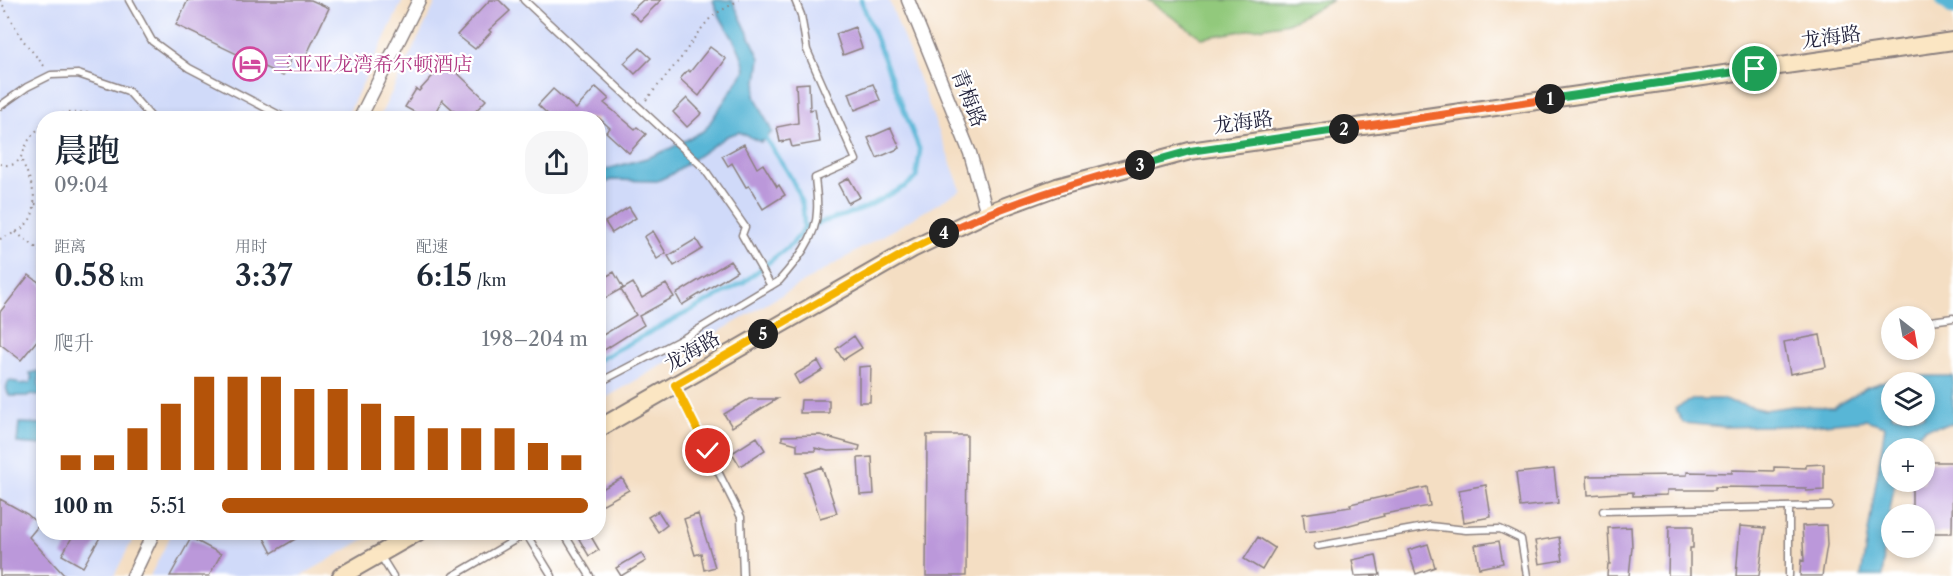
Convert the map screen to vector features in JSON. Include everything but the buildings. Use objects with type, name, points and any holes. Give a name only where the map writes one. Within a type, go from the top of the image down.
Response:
[{"type":"street","points":[[363,111],[418,0]]},
{"type":"street","name":"青梅路","points":[[908,0],[970,153],[987,213]]},
{"type":"street","name":"龙海路","points":[[606,424],[912,249],[987,213],[1057,187],[1190,151],[1953,41]]},
{"type":"street","points":[[133,576],[150,540]]},
{"type":"street","points":[[341,576],[404,540]]},
{"type":"lane","points":[[129,0],[152,41],[189,68],[272,111]]},
{"type":"lane","points":[[525,0],[703,167],[745,227],[742,235],[771,286]]},
{"type":"lane","points":[[606,379],[684,338],[771,286],[791,267],[811,235],[817,213],[815,178],[856,160],[807,50],[801,15],[795,0]]},
{"type":"lane","points":[[0,106],[27,87],[51,75],[78,74],[128,91],[146,111]]},
{"type":"lane","points":[[1935,320],[1953,318]]},
{"type":"lane","points":[[675,385],[741,517],[742,576]]},
{"type":"lane","points":[[1603,512],[1829,506]]},
{"type":"lane","points":[[1789,507],[1789,576]]},
{"type":"lane","points":[[1318,546],[1430,526],[1466,530],[1500,529],[1521,540],[1527,576]]},
{"type":"lane","points":[[453,576],[513,540]]},
{"type":"lane","points":[[529,540],[552,576]]},
{"type":"lane","points":[[568,540],[590,576]]},
{"type":"lane","points":[[380,554],[393,576]]},
{"type":"path","points":[[0,0],[22,39],[51,75]]},
{"type":"path","points":[[640,106],[681,58],[712,16],[738,0]]},
{"type":"path","points":[[0,164],[5,166],[16,164],[21,159],[28,141],[36,132]]},
{"type":"path","points":[[0,239],[16,232],[32,218],[35,204],[27,172],[21,159]]},
{"type":"path","points":[[16,232],[36,248]]},
{"type":"shaded area","points":[[0,0],[403,0],[349,111],[36,111],[36,540],[132,540],[114,576],[0,576]]},
{"type":"shaded area","points":[[437,0],[889,0],[961,190],[606,398],[606,111],[382,111]]},
{"type":"shaded area","points":[[168,540],[363,540],[301,576],[150,576]]},
{"type":"green space","points":[[1148,0],[1333,0],[1288,23],[1202,38]]},
{"type":"water","points":[[713,0],[732,0],[760,58],[755,96],[772,132],[761,142],[739,132],[727,136],[670,175],[657,181],[611,180],[606,182],[606,169],[650,157],[705,130],[745,70],[740,52]]},
{"type":"water","points":[[36,372],[36,395],[10,396],[7,389],[9,381],[19,384],[30,383],[32,378],[30,373]]},
{"type":"water","points":[[1935,376],[1953,376],[1953,424],[1925,428],[1914,438],[1883,438],[1885,426],[1935,426]]},
{"type":"water","points":[[1881,382],[1881,425],[1866,420],[1813,425],[1725,427],[1683,423],[1675,408],[1694,399],[1720,399],[1764,410],[1793,406],[1834,407],[1867,387]]},
{"type":"water","points":[[19,423],[36,424],[36,444],[17,443]]},
{"type":"water","points":[[1881,451],[1881,492],[1893,492],[1891,504],[1881,504],[1883,576],[1861,576]]},
{"type":"waterway","points":[[606,356],[744,282],[793,243],[804,228],[861,210],[906,186],[916,178],[920,151],[861,0]]},
{"type":"waterway","points":[[1943,0],[1953,8]]},
{"type":"waterway","points":[[762,134],[795,185],[803,207],[804,228]]},
{"type":"place","name":"三亚亚龙湾希尔顿酒店","points":[[250,64]]},
{"type":"route","points":[[708,451],[675,385],[912,249],[987,213],[1057,187],[1190,151],[1755,69]]}]
